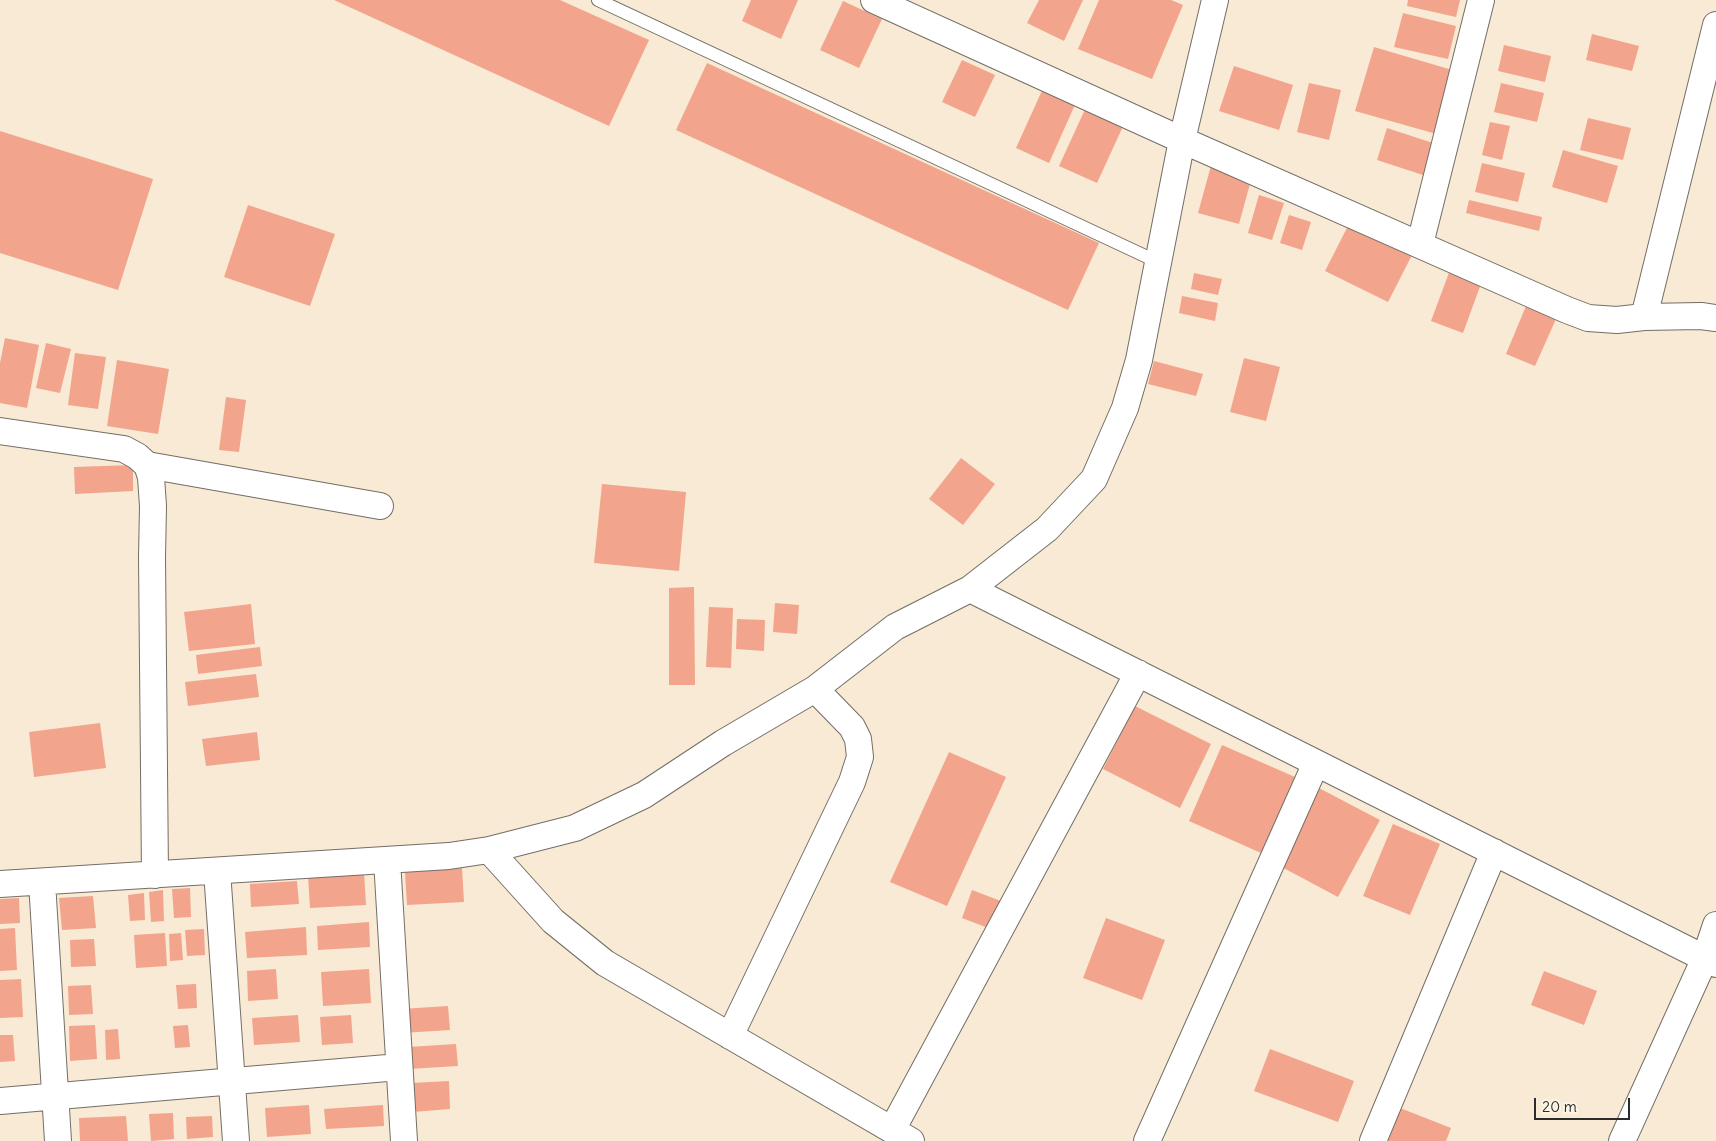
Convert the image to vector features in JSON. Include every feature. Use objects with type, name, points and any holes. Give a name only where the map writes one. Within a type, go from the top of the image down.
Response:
[{"type":"street","points":[[874,0],[1182,140],[1588,318],[1617,320],[1644,317],[1701,316],[1716,318]]},
{"type":"street","points":[[0,884],[449,856],[489,850],[575,828],[644,795],[723,743],[815,690],[895,627],[970,590],[1047,529],[1094,479],[1125,408],[1139,360],[1182,140],[1215,0]]},
{"type":"street","points":[[1420,244],[1482,0]]},
{"type":"street","points":[[1644,317],[1716,25]]},
{"type":"street","points":[[0,431],[124,449],[137,456],[147,465],[151,477],[153,506],[155,875]]},
{"type":"street","points":[[147,465],[380,506]]},
{"type":"street","points":[[970,590],[1710,961]]},
{"type":"street","points":[[489,850],[553,921],[605,963],[902,1135],[1138,673]]},
{"type":"street","points":[[730,1036],[852,782],[860,757],[858,739],[852,727],[815,690]]},
{"type":"street","points":[[1147,1141],[1316,763]]},
{"type":"street","points":[[1374,1141],[1494,852]]},
{"type":"street","points":[[387,860],[398,1067],[404,1141]]},
{"type":"street","points":[[217,871],[236,1141]]},
{"type":"street","points":[[42,882],[58,1141]]},
{"type":"street","points":[[1622,1141],[1710,961],[1716,925]]},
{"type":"street","points":[[0,1101],[398,1067]]},
{"type":"lane","points":[[598,0],[1158,262]]},
{"type":"building","points":[[334,0],[560,0],[649,40],[609,126]]},
{"type":"building","points":[[751,0],[798,0],[781,39],[742,21]]},
{"type":"building","points":[[1039,0],[1083,0],[1064,41],[1027,23]]},
{"type":"building","points":[[1099,0],[1171,0],[1183,5],[1152,79],[1078,49]]},
{"type":"building","points":[[1408,0],[1460,0],[1456,17],[1407,6]]},
{"type":"building","points":[[843,1],[882,19],[859,68],[820,50]]},
{"type":"building","points":[[1403,13],[1456,26],[1448,59],[1394,47]]},
{"type":"building","points":[[1592,34],[1639,46],[1632,71],[1586,60]]},
{"type":"building","points":[[1504,45],[1551,56],[1545,82],[1498,71]]},
{"type":"building","points":[[1374,47],[1459,72],[1440,135],[1355,111]]},
{"type":"building","points":[[962,60],[995,75],[975,117],[942,102]]},
{"type":"building","points":[[707,63],[1099,243],[1068,310],[676,130]]},
{"type":"building","points":[[1234,66],[1293,85],[1279,130],[1219,111]]},
{"type":"building","points":[[1309,83],[1341,90],[1329,140],[1297,132]]},
{"type":"building","points":[[1501,83],[1544,93],[1537,122],[1494,112]]},
{"type":"building","points":[[1045,84],[1078,98],[1049,163],[1016,148]]},
{"type":"building","points":[[1087,105],[1125,122],[1097,183],[1059,166]]},
{"type":"building","points":[[1588,118],[1631,128],[1623,160],[1580,150]]},
{"type":"building","points":[[1490,122],[1510,126],[1502,160],[1482,155]]},
{"type":"building","points":[[1387,128],[1436,144],[1426,176],[1377,160]]},
{"type":"building","points":[[0,131],[153,179],[118,290],[0,253]]},
{"type":"building","points":[[1563,150],[1618,166],[1607,203],[1552,187]]},
{"type":"building","points":[[1212,162],[1253,173],[1239,224],[1198,213]]},
{"type":"building","points":[[1482,163],[1525,173],[1518,202],[1475,192]]},
{"type":"building","points":[[1259,195],[1284,203],[1272,240],[1248,233]]},
{"type":"building","points":[[1469,200],[1542,217],[1539,231],[1466,213]]},
{"type":"building","points":[[248,205],[335,234],[310,306],[224,277]]},
{"type":"building","points":[[1289,215],[1311,222],[1302,250],[1280,243]]},
{"type":"building","points":[[1350,222],[1413,253],[1388,302],[1325,271]]},
{"type":"building","points":[[1450,270],[1482,281],[1463,333],[1431,321]]},
{"type":"building","points":[[1194,273],[1222,279],[1218,295],[1191,289]]},
{"type":"building","points":[[1182,296],[1218,303],[1215,321],[1179,313]]},
{"type":"building","points":[[1526,306],[1556,319],[1535,366],[1506,354]]},
{"type":"building","points":[[5,338],[39,345],[27,408],[0,403],[0,363]]},
{"type":"building","points":[[46,343],[71,349],[60,393],[36,388]]},
{"type":"building","points":[[75,353],[106,357],[98,409],[68,405]]},
{"type":"building","points":[[1244,358],[1280,367],[1266,421],[1230,412]]},
{"type":"building","points":[[117,360],[169,369],[158,434],[107,426]]},
{"type":"building","points":[[1154,361],[1203,374],[1196,396],[1148,384]]},
{"type":"building","points":[[226,397],[246,400],[239,452],[219,450]]},
{"type":"building","points":[[961,458],[995,484],[963,525],[929,499]]},
{"type":"building","points":[[133,465],[133,491],[75,494],[74,467]]},
{"type":"building","points":[[602,484],[686,492],[679,571],[594,563]]},
{"type":"building","points":[[694,587],[695,685],[669,685],[669,588]]},
{"type":"building","points":[[775,603],[799,605],[797,634],[773,632]]},
{"type":"building","points":[[251,604],[255,644],[189,651],[184,612]]},
{"type":"building","points":[[709,607],[733,608],[731,668],[706,667]]},
{"type":"building","points":[[737,619],[765,620],[764,651],[736,649]]},
{"type":"building","points":[[260,647],[262,666],[198,674],[196,655]]},
{"type":"building","points":[[256,674],[259,697],[188,706],[185,682]]},
{"type":"building","points":[[1135,706],[1211,744],[1180,808],[1103,769]]},
{"type":"building","points":[[100,723],[106,768],[34,777],[29,732]]},
{"type":"building","points":[[257,732],[260,760],[206,766],[202,739]]},
{"type":"building","points":[[1222,745],[1295,777],[1261,853],[1189,821]]},
{"type":"building","points":[[949,752],[1006,777],[947,906],[890,882]]},
{"type":"building","points":[[1317,787],[1380,820],[1338,897],[1276,864]]},
{"type":"building","points":[[1393,824],[1440,844],[1410,915],[1363,896]]},
{"type":"building","points":[[462,868],[464,902],[407,905],[405,872]]},
{"type":"building","points":[[364,872],[366,905],[310,908],[308,875]]},
{"type":"building","points":[[297,881],[299,904],[251,907],[250,884]]},
{"type":"building","points":[[190,888],[191,917],[174,918],[172,889]]},
{"type":"building","points":[[163,890],[164,921],[151,922],[149,892]]},
{"type":"building","points":[[972,890],[1006,903],[996,931],[962,918]]},
{"type":"building","points":[[144,893],[145,920],[130,921],[128,895]]},
{"type":"building","points":[[93,896],[96,928],[62,930],[59,898]]},
{"type":"building","points":[[19,898],[20,923],[0,924],[0,899]]},
{"type":"building","points":[[1106,918],[1165,940],[1142,1000],[1083,978]]},
{"type":"building","points":[[369,922],[370,947],[318,950],[317,926]]},
{"type":"building","points":[[306,927],[307,955],[247,958],[245,932]]},
{"type":"building","points":[[15,928],[17,970],[0,971],[0,929]]},
{"type":"building","points":[[204,929],[205,955],[187,956],[185,930]]},
{"type":"building","points":[[165,933],[167,966],[136,968],[134,935]]},
{"type":"building","points":[[181,933],[183,960],[170,961],[169,934]]},
{"type":"building","points":[[94,939],[96,966],[71,967],[70,940]]},
{"type":"building","points":[[276,969],[278,999],[248,1001],[247,971]]},
{"type":"building","points":[[369,969],[371,1003],[323,1006],[321,972]]},
{"type":"building","points":[[1544,971],[1597,991],[1584,1025],[1531,1005]]},
{"type":"building","points":[[21,979],[23,1017],[0,1018],[0,980]]},
{"type":"building","points":[[196,984],[197,1008],[178,1009],[176,985]]},
{"type":"building","points":[[91,985],[93,1014],[69,1015],[68,986]]},
{"type":"building","points":[[448,1006],[450,1030],[402,1033],[401,1009]]},
{"type":"building","points":[[298,1015],[300,1042],[254,1045],[252,1018]]},
{"type":"building","points":[[351,1015],[353,1043],[322,1045],[320,1017]]},
{"type":"building","points":[[95,1025],[97,1059],[70,1061],[69,1026]]},
{"type":"building","points":[[188,1025],[190,1047],[175,1048],[173,1026]]},
{"type":"building","points":[[118,1029],[120,1059],[106,1060],[105,1030]]},
{"type":"building","points":[[0,1035],[13,1035],[15,1061],[0,1062]]},
{"type":"building","points":[[456,1044],[458,1066],[409,1069],[408,1047]]},
{"type":"building","points":[[1270,1049],[1354,1081],[1338,1122],[1254,1091]]},
{"type":"building","points":[[449,1081],[450,1109],[413,1112],[411,1083]]},
{"type":"building","points":[[309,1105],[311,1134],[267,1137],[265,1108]]},
{"type":"building","points":[[383,1105],[384,1126],[326,1129],[324,1109]]},
{"type":"building","points":[[1400,1108],[1451,1128],[1446,1141],[1387,1141]]},
{"type":"building","points":[[173,1113],[174,1139],[151,1141],[149,1114]]},
{"type":"building","points":[[126,1116],[128,1141],[80,1141],[79,1118]]},
{"type":"building","points":[[212,1116],[213,1137],[187,1139],[186,1117]]}]
